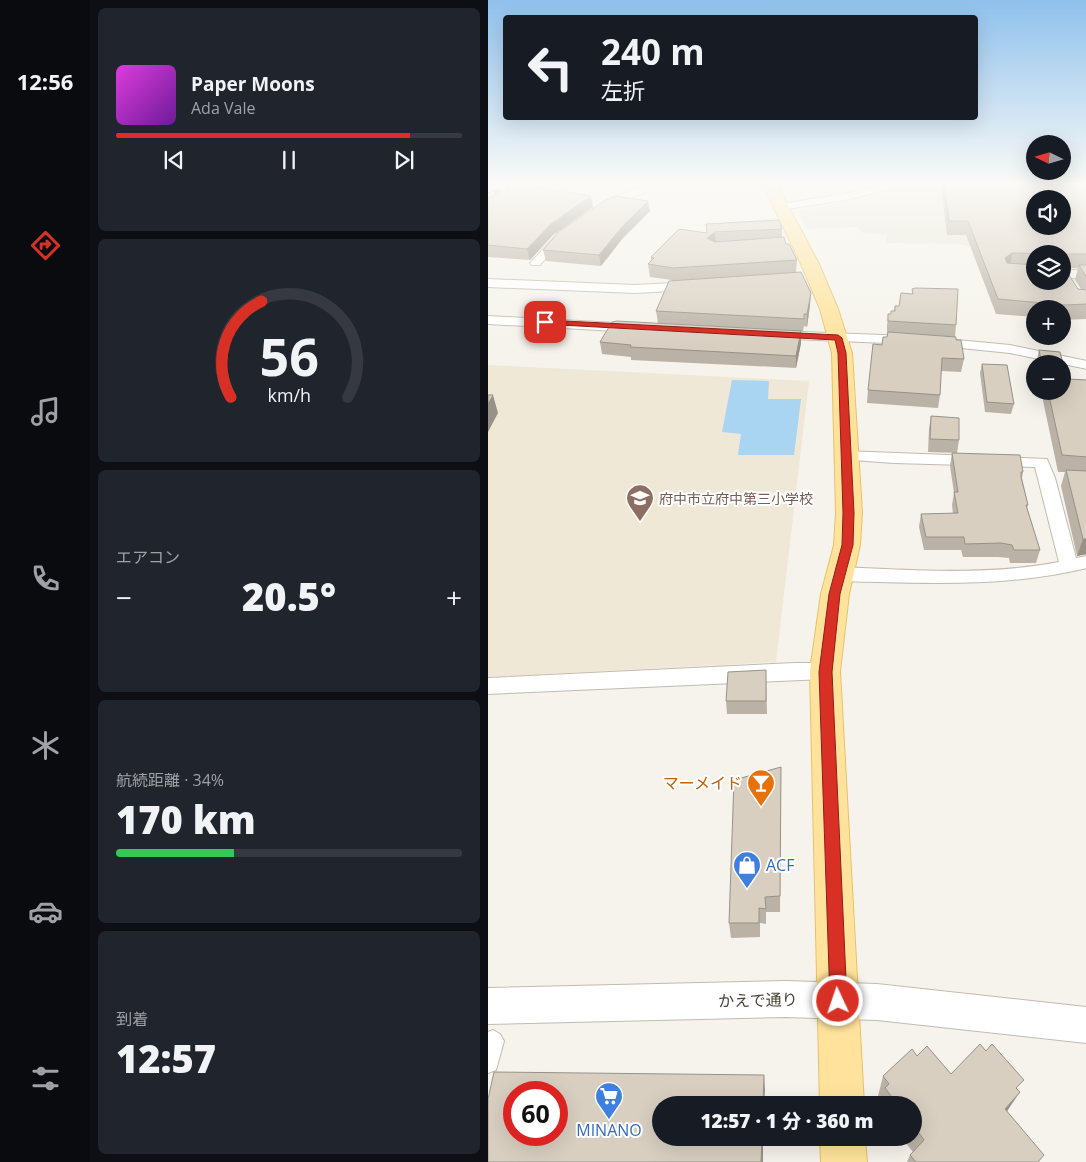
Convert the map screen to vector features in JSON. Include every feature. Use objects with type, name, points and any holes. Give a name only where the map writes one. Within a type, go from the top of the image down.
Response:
[{"type":"main road","points":[[792,239],[809,278],[829,309],[842,353],[845,456],[849,513],[847,545],[839,574],[828,639],[825,672],[842,1096]]},
{"type":"main road","points":[[843,1146],[844,1162]]},
{"type":"street","points":[[536,264],[556,239]]},
{"type":"street","points":[[1071,274],[1086,274]]},
{"type":"street","points":[[488,283],[635,288],[702,285]]},
{"type":"street","points":[[488,320],[644,328]]},
{"type":"street","points":[[763,334],[880,338],[984,346],[1010,349],[1086,366]]},
{"type":"street","points":[[845,456],[1041,462],[1047,478],[1068,567]]},
{"type":"street","points":[[1047,478],[1067,480]]},
{"type":"street","points":[[839,574],[956,577],[1010,575],[1068,567],[1086,562]]},
{"type":"street","points":[[488,686],[785,672],[825,672]]},
{"type":"street","name":"かえで通り","points":[[488,1006],[786,999],[878,1002],[1086,1025]]},
{"type":"street","points":[[488,1062],[493,1041]]},
{"type":"shaded area","points":[[886,239],[1057,239],[1054,244],[966,246],[957,244],[886,243]]},
{"type":"shaded area","name":"府中市立府中第三小学校","points":[[488,365],[809,381],[776,662],[488,677]]},
{"type":"water","points":[[732,380],[769,381],[768,399],[801,399],[794,455],[738,455],[741,434],[722,432]]},
{"type":"building","points":[[488,239],[536,239],[527,249],[488,245]]},
{"type":"building","points":[[553,239],[612,239],[599,255],[543,250]]},
{"type":"building","points":[[669,239],[709,239],[715,242],[785,239],[797,260],[673,268],[648,264],[654,258],[651,257]]},
{"type":"building","points":[[975,239],[1087,239],[1087,254],[1071,254],[1071,245],[1026,245],[1026,253],[1012,253],[1005,258],[1007,263],[1026,264],[1026,290],[1071,290],[1071,278],[1078,289],[1087,290],[1087,304],[1071,305],[1071,300],[1026,301],[998,299]]},
{"type":"building","points":[[1079,265],[1087,265],[1087,278]]},
{"type":"building","points":[[801,272],[811,293],[807,314],[804,314],[804,319],[656,311],[669,281]]},
{"type":"building","points":[[912,289],[958,289],[956,325],[888,321],[888,314],[891,314],[891,311],[895,311],[895,306],[899,306],[901,293],[913,294]]},
{"type":"building","points":[[612,322],[801,331],[796,356],[630,347],[631,345],[600,342]]},
{"type":"building","points":[[888,332],[956,337],[956,340],[961,340],[964,359],[942,358],[940,395],[868,390],[873,344],[882,345],[883,337],[887,337]]},
{"type":"building","points":[[1039,350],[1060,352],[1061,355],[1040,355]]},
{"type":"building","points":[[982,364],[1007,365],[1014,404],[987,402]]},
{"type":"building","points":[[1071,379],[1087,380],[1087,457],[1062,455],[1050,400],[1071,400]]},
{"type":"building","points":[[488,395],[493,395],[488,404]]},
{"type":"building","points":[[931,416],[959,418],[959,440],[930,439]]},
{"type":"building","points":[[952,453],[1020,455],[1023,472],[1021,472],[1021,477],[1028,505],[1026,505],[1040,550],[1014,550],[1012,545],[1001,543],[965,544],[964,537],[926,537],[921,514],[958,513],[954,492],[958,492]]},
{"type":"building","points":[[1066,470],[1087,471],[1087,539],[1083,539]]},
{"type":"building","points":[[766,670],[766,701],[726,701],[728,672]]},
{"type":"building","points":[[781,767],[780,896],[765,897],[766,909],[759,908],[759,923],[729,923],[734,780]]},
{"type":"building","points":[[980,1044],[986,1051],[992,1044],[1024,1080],[1016,1088],[1020,1092],[1005,1109],[1044,1155],[1038,1162],[916,1162],[910,1155],[918,1146],[922,1146],[924,1140],[922,1137],[922,1096],[891,1096],[885,1088],[889,1084],[883,1076],[912,1049],[917,1056],[927,1046],[951,1074]]},
{"type":"building","name":"MINANO","points":[[494,1072],[764,1075],[763,1096],[652,1096],[652,1146],[762,1146],[761,1162],[488,1162],[488,1099]]},
{"type":"place","name":"府中市立府中第三小学校","points":[[640,522]]},
{"type":"place","name":"マーメイド","points":[[761,807]]},
{"type":"place","name":"ACF","points":[[747,889]]},
{"type":"place","name":"MINANO","points":[[609,1120]]},
{"type":"route","points":[[545,322],[838,338],[842,353],[845,456],[849,513],[847,545],[835,594],[825,672],[838,1001]]}]
